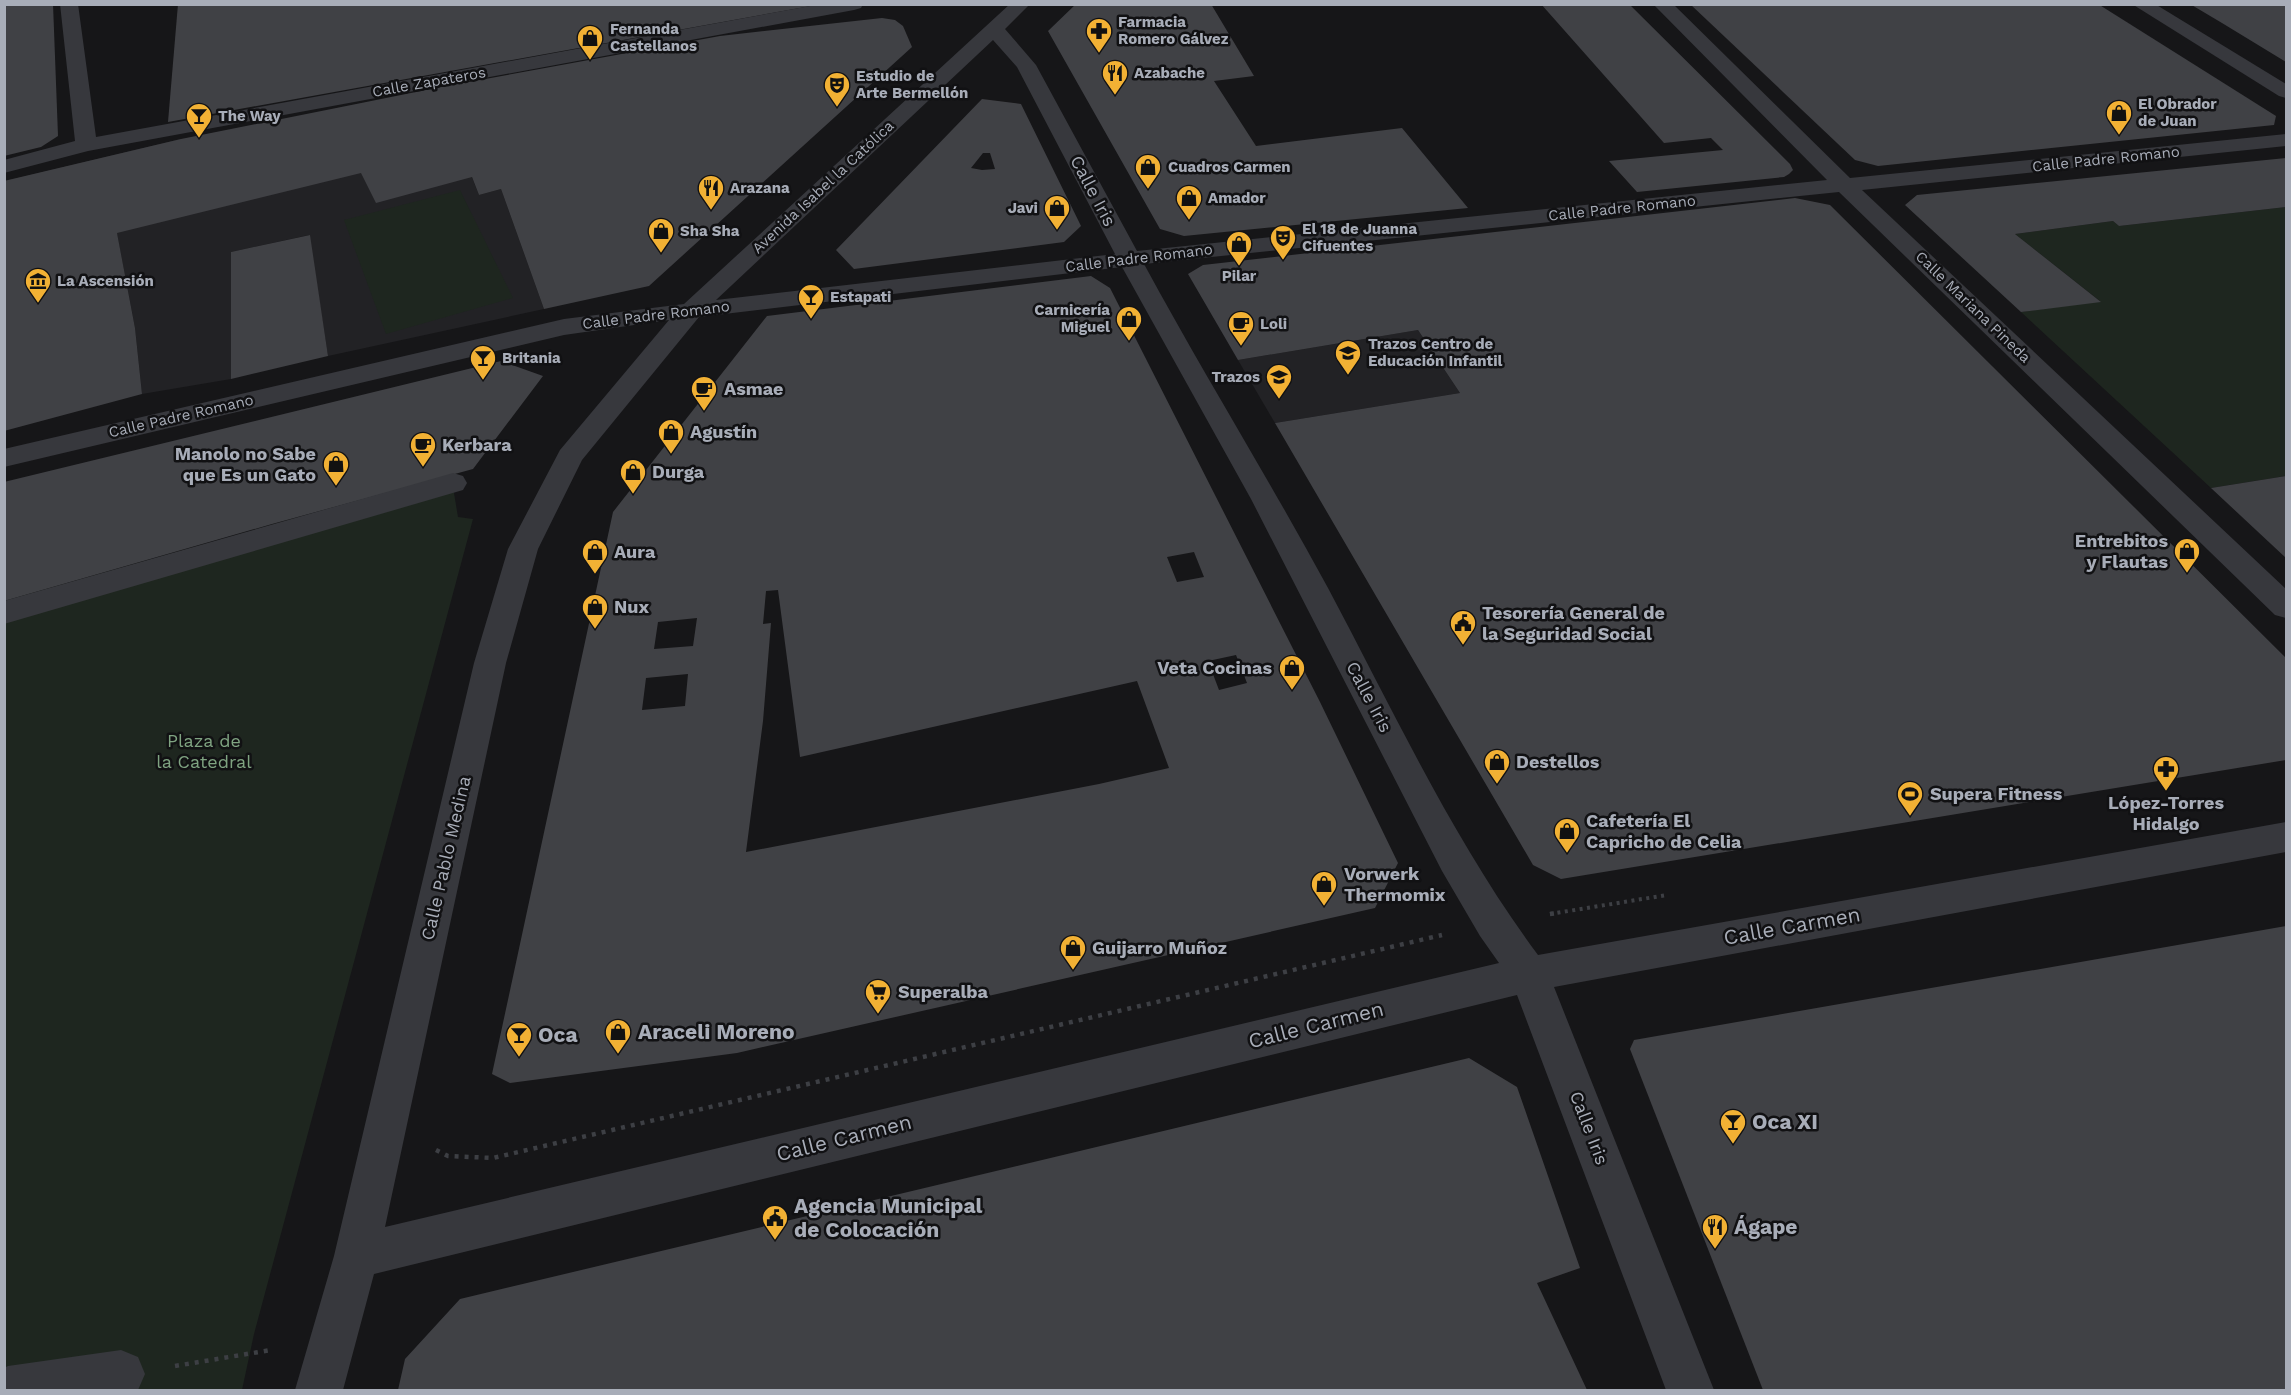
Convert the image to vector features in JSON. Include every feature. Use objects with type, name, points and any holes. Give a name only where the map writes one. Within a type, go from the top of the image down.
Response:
[{"type":"street","points":[[69,4],[86,145]]},
{"type":"street","name":"Calle Zapateros","points":[[4,166],[86,145],[854,4]]},
{"type":"street","name":"Avenida Isabel la Católica","points":[[650,360],[691,310],[1021,4]]},
{"type":"street","name":"Calle Mariana Pineda","points":[[1662,4],[1846,186],[2286,608]]},
{"type":"street","points":[[2141,4],[2286,92]]},
{"type":"street","name":"Calle Iris","points":[[1004,18],[1026,65],[1129,259],[1265,499],[1455,860],[1493,924],[1530,974],[1690,1390]]},
{"type":"street","name":"Calle Padre Romano","points":[[4,458],[564,327],[1129,259],[2286,140]]},
{"type":"street","name":"Calle Pablo Medina","points":[[319,1390],[356,1256],[490,663],[522,549],[570,456],[650,360]]},
{"type":"street","points":[[4,613],[453,483]]},
{"type":"street","name":"Calle Carmen","points":[[356,1256],[1530,974],[2286,837]]},
{"type":"street","points":[[8,1390],[121,1374]]},
{"type":"path","points":[[121,1374],[332,1340]]},
{"type":"shaded area","points":[[436,88],[479,195],[501,189],[544,309],[328,356],[309,235],[231,252],[231,379],[142,394],[135,328],[117,234],[5,181],[181,139],[183,199],[284,120]]},
{"type":"shaded area","name":"Trazos Centro de Educación Infantil","points":[[1418,330],[1460,393],[1275,423],[1238,360]]},
{"type":"green space","points":[[460,190],[513,298],[386,334],[344,220]]},
{"type":"green space","points":[[2286,207],[2286,476],[2211,488],[2021,312],[2100,301],[2015,234],[2113,221],[2119,226]]},
{"type":"green space","name":"Plaza de la Catedral","points":[[451,475],[458,517],[473,519],[254,1334],[242,1390],[5,1390],[5,601]]},
{"type":"building","points":[[4,4],[53,4],[58,136],[41,147],[4,156]]},
{"type":"building","points":[[178,4],[811,4],[811,6],[168,122]]},
{"type":"building","points":[[1076,4],[1211,4],[1254,76],[1214,81],[1256,146],[1402,128],[1468,208],[1184,236],[1160,229],[1048,31]]},
{"type":"building","points":[[1541,4],[1629,4],[1790,164],[1793,170],[1784,177],[1637,192],[1609,161],[1723,150],[1711,138],[1664,143]]},
{"type":"building","points":[[1690,4],[2098,4],[2276,116],[2274,125],[1878,166],[1855,160]]},
{"type":"building","points":[[2190,4],[2286,4],[2286,62],[2222,23]]},
{"type":"building","points":[[882,18],[895,20],[903,26],[912,47],[649,286],[544,309],[501,189],[479,195],[472,177],[376,203],[361,173],[117,233],[135,328],[142,394],[4,431],[4,181],[181,139],[436,88],[720,36]]},
{"type":"building","points":[[982,99],[1021,104],[1081,226],[1064,242],[854,269],[836,250]],"holes":[[[983,153],[990,153],[995,169],[971,168]]]},
{"type":"building","points":[[2286,158],[2286,207],[2119,226],[2113,221],[2015,234],[2101,302],[2021,312],[1905,205],[1917,195]]},
{"type":"building","points":[[1795,198],[1830,205],[2286,658],[2286,760],[1561,879],[1533,865],[1275,423],[1460,393],[1418,330],[1238,360],[1188,274],[1203,265]]},
{"type":"building","points":[[310,235],[328,356],[231,379],[231,252]]},
{"type":"building","points":[[1091,276],[1110,288],[1320,702],[1398,863],[1375,908],[737,1053],[510,1083],[492,1074],[613,512],[767,316]],"holes":[[[1194,552],[1204,577],[1177,582],[1167,557]],[[778,590],[800,757],[1137,681],[1169,768],[1099,784],[746,852],[763,721],[771,623],[763,624],[766,591]],[[697,618],[693,646],[654,649],[658,622]],[[1236,655],[1247,683],[1219,690],[1208,661]],[[688,674],[685,706],[642,710],[646,678]]]},
{"type":"building","points":[[501,361],[543,376],[473,469],[4,601],[4,482]]},
{"type":"building","points":[[2286,476],[2286,558],[2211,488]]},
{"type":"building","points":[[2286,926],[2286,1390],[1763,1390],[1630,1049],[1634,1040]]},
{"type":"building","points":[[1469,1058],[1517,1087],[1580,1268],[1537,1283],[1587,1390],[398,1390],[405,1359],[460,1299]]},
{"type":"place","name":"Farmacia Romero Gálvez","points":[[1099,54]]},
{"type":"place","name":"Fernanda Castellanos","points":[[590,61]]},
{"type":"place","name":"Azabache","points":[[1115,96]]},
{"type":"place","name":"Estudio de Arte Bermellón","points":[[837,108]]},
{"type":"place","name":"El Obrador de Juan","points":[[2119,136]]},
{"type":"place","name":"The Way","points":[[199,139]]},
{"type":"place","name":"Cuadros Carmen","points":[[1148,190]]},
{"type":"place","name":"Arazana","points":[[711,211]]},
{"type":"place","name":"Amador","points":[[1189,221]]},
{"type":"place","name":"Javi","points":[[1057,231]]},
{"type":"place","name":"Sha Sha","points":[[661,254]]},
{"type":"place","name":"El 18 de Juanna Cifuentes","points":[[1283,261]]},
{"type":"place","name":"Pilar","points":[[1239,267]]},
{"type":"place","name":"La Ascensión","points":[[38,304]]},
{"type":"place","name":"Estapati","points":[[811,320]]},
{"type":"place","name":"Carnicería Miguel","points":[[1129,342]]},
{"type":"place","name":"Loli","points":[[1241,347]]},
{"type":"place","name":"Trazos Centro de Educación Infantil","points":[[1348,376]]},
{"type":"place","name":"Britania","points":[[483,381]]},
{"type":"place","name":"Trazos","points":[[1279,400]]},
{"type":"place","name":"Asmae","points":[[704,412]]},
{"type":"place","name":"Agustín","points":[[671,455]]},
{"type":"place","name":"Kerbara","points":[[423,468]]},
{"type":"place","name":"Manolo no Sabe que Es un Gato","points":[[336,487]]},
{"type":"place","name":"Durga","points":[[633,495]]},
{"type":"place","name":"Entrebitos y Flautas","points":[[2187,574]]},
{"type":"place","name":"Aura","points":[[595,575]]},
{"type":"place","name":"Nux","points":[[595,630]]},
{"type":"place","name":"Tesorería General de la Seguridad Social","points":[[1463,646]]},
{"type":"place","name":"Veta Cocinas","points":[[1292,691]]},
{"type":"place","name":"Destellos","points":[[1497,785]]},
{"type":"place","name":"López-Torres Hidalgo","points":[[2166,792]]},
{"type":"place","name":"Supera Fitness","points":[[1910,817]]},
{"type":"place","name":"Cafetería El Capricho de Celia","points":[[1567,854]]},
{"type":"place","name":"Vorwerk Thermomix","points":[[1324,907]]},
{"type":"place","name":"Guijarro Muñoz","points":[[1073,971]]},
{"type":"place","name":"Superalba","points":[[878,1015]]},
{"type":"place","name":"Araceli Moreno","points":[[618,1055]]},
{"type":"place","name":"Oca","points":[[519,1058]]},
{"type":"place","name":"Oca XI","points":[[1733,1145]]},
{"type":"place","name":"Agencia Municipal de Colocación","points":[[775,1241]]},
{"type":"place","name":"Ágape","points":[[1715,1250]]}]
